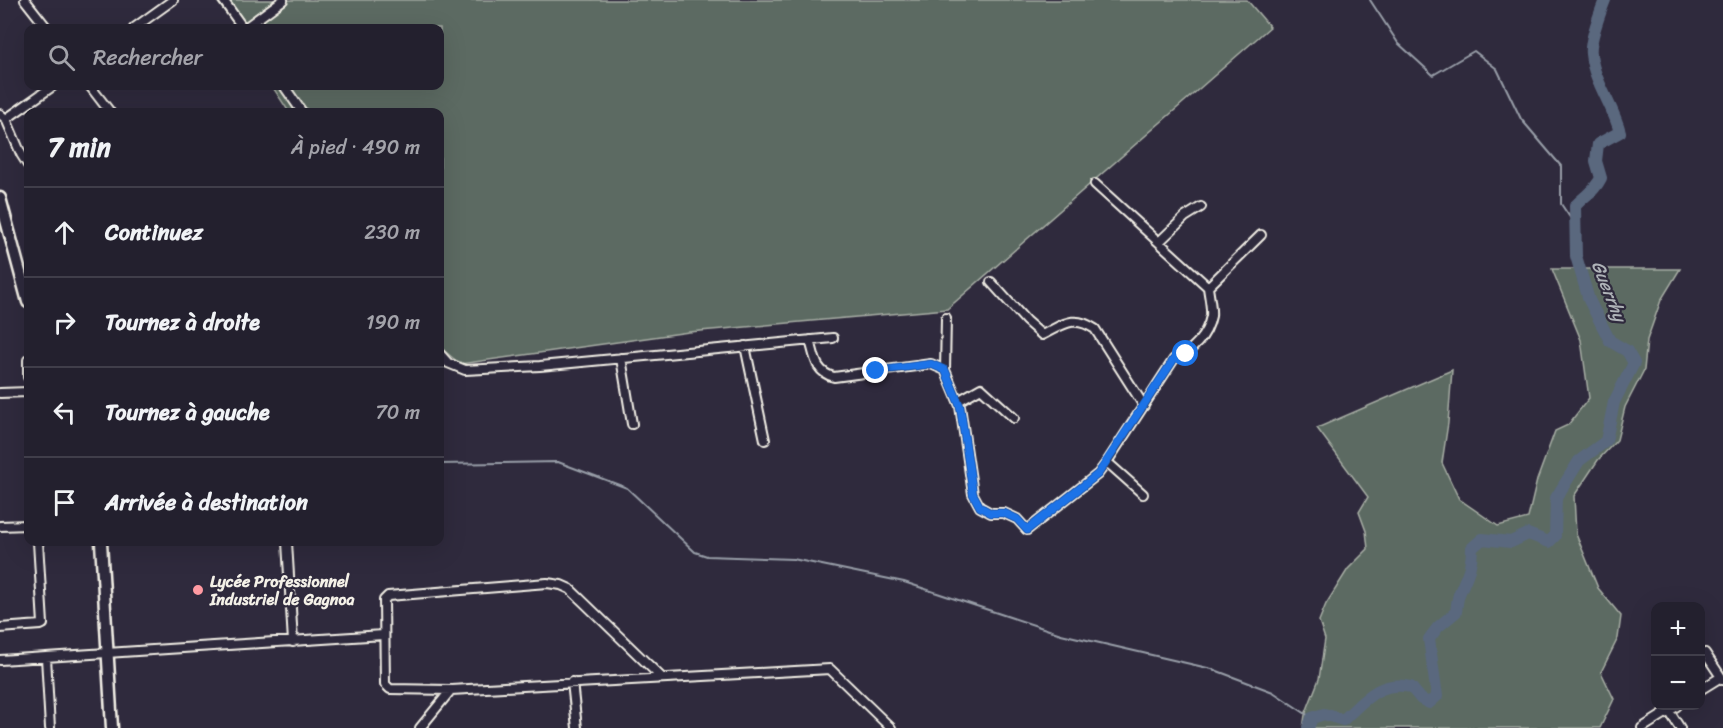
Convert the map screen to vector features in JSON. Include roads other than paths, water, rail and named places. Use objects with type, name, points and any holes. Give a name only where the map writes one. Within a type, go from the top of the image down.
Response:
[{"type":"street","points":[[25,0],[44,24]]},
{"type":"street","points":[[140,24],[173,0]]},
{"type":"street","points":[[223,0],[241,24]]},
{"type":"street","points":[[250,24],[283,0]]},
{"type":"street","points":[[24,159],[3,116],[46,90]]},
{"type":"street","points":[[93,90],[107,108]]},
{"type":"street","points":[[287,90],[300,108]]},
{"type":"street","points":[[946,318],[945,370],[958,400],[973,494],[980,507],[991,513],[1004,513],[1017,519],[1027,530],[1098,474],[1174,359],[1186,354],[1199,342],[1211,316],[1208,287],[1095,184]]},
{"type":"street","points":[[0,198],[5,239],[24,291]]},
{"type":"street","points":[[1159,242],[1185,217],[1201,207]]},
{"type":"street","points":[[1208,287],[1261,235]]},
{"type":"street","points":[[991,282],[1026,321],[1042,335],[1070,322],[1083,321],[1095,329],[1143,406]]},
{"type":"street","points":[[444,358],[448,363],[465,370],[833,338]]},
{"type":"street","points":[[810,340],[817,367],[824,374],[834,377],[931,364],[945,370]]},
{"type":"street","points":[[745,346],[765,440]]},
{"type":"street","points":[[621,358],[632,424]]},
{"type":"street","points":[[958,400],[981,388],[1014,418]]},
{"type":"street","points":[[0,393],[24,392]]},
{"type":"street","points":[[1107,462],[1143,494]]},
{"type":"street","points":[[0,526],[24,525]]},
{"type":"street","points":[[0,628],[41,626],[43,624],[38,546]]},
{"type":"street","points":[[100,546],[112,728]]},
{"type":"street","points":[[286,546],[293,642]]},
{"type":"street","points":[[661,677],[570,589],[561,585],[548,583],[388,596],[384,600],[383,635],[387,687],[451,690],[830,669],[891,728]]},
{"type":"street","points":[[0,660],[383,635]]},
{"type":"street","points":[[1705,653],[1722,678],[1705,688]]},
{"type":"street","points":[[46,657],[50,728]]},
{"type":"street","points":[[572,682],[577,728]]},
{"type":"street","points":[[420,728],[451,690]]},
{"type":"street","points":[[1642,728],[1669,711],[1680,728]]},
{"type":"waterway","points":[[1370,0],[1398,43],[1433,75],[1474,51],[1497,69],[1521,119],[1561,166],[1561,204],[1575,225]]},
{"type":"waterway","name":"Guerrhy","points":[[1308,728],[1312,718],[1324,714],[1343,720],[1373,693],[1390,686],[1411,687],[1421,699],[1429,703],[1437,696],[1429,639],[1438,627],[1456,612],[1458,597],[1470,566],[1472,548],[1482,539],[1511,542],[1528,534],[1549,542],[1555,536],[1556,498],[1579,461],[1606,441],[1614,402],[1634,363],[1627,351],[1610,341],[1589,300],[1576,256],[1575,206],[1593,190],[1601,178],[1596,161],[1598,144],[1620,132],[1596,74],[1591,54],[1593,35],[1605,0]]},
{"type":"waterway","points":[[444,464],[558,462],[627,488],[695,552],[707,556],[793,559],[904,582],[1061,634],[1212,669],[1273,692],[1312,718]]},
{"type":"place","name":"Lycée Professionnel Industriel de Gagnoa","points":[[198,590]]}]
